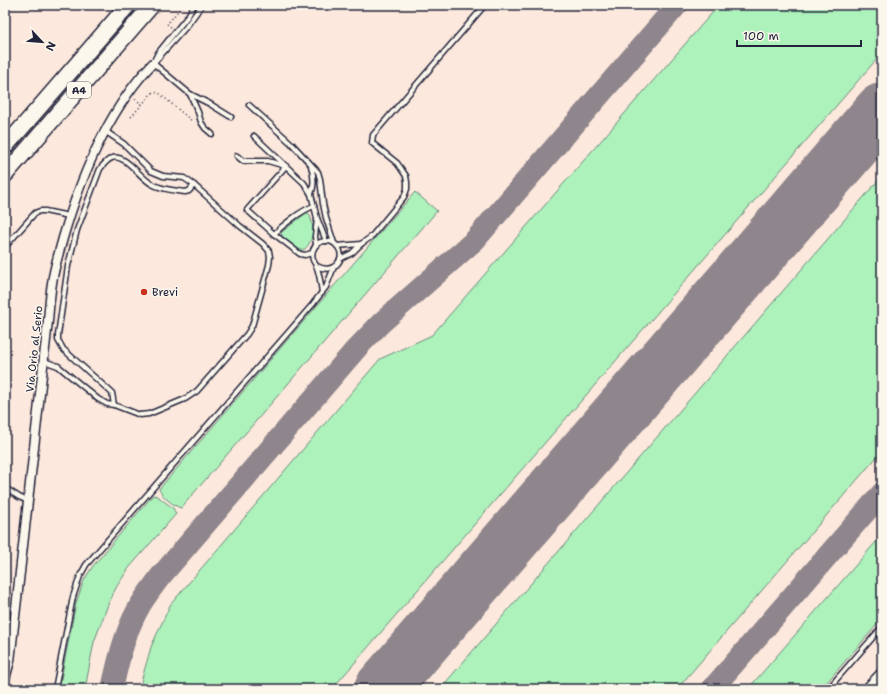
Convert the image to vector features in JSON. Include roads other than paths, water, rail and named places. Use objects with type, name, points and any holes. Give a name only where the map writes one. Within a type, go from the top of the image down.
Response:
[{"type":"highway","name":"A4","points":[[5,147],[128,5]]},
{"type":"highway","name":"A4","points":[[5,175],[152,5]]},
{"type":"street","name":"Via Orio al Serio","points":[[5,679],[10,662],[43,361],[52,284],[56,263],[69,216],[100,140],[128,94],[143,73],[153,63]]},
{"type":"street","points":[[866,689],[882,672]]},
{"type":"lane","points":[[153,63],[158,53],[188,16],[194,5]]},
{"type":"lane","points":[[153,63],[186,27],[202,5]]},
{"type":"lane","points":[[55,689],[73,597],[80,576],[86,565],[313,304],[326,287],[334,267],[340,259],[352,253],[360,244],[371,237],[404,197],[408,182],[406,176],[397,163],[372,143],[373,135],[485,5]]},
{"type":"lane","points":[[153,63],[190,94],[231,117]]},
{"type":"lane","points":[[190,94],[201,122],[212,134]]},
{"type":"lane","points":[[249,106],[290,142],[318,172],[326,218],[335,244],[340,250],[340,259]]},
{"type":"lane","points":[[43,361],[58,366],[98,399],[107,404],[114,405],[140,415],[149,414],[185,399],[197,391],[247,334],[252,326],[269,265],[269,251],[263,244],[240,226],[194,185],[184,178],[157,175],[124,144],[105,131]]},
{"type":"lane","points":[[254,136],[304,183],[310,194],[326,241]]},
{"type":"lane","points":[[237,156],[243,161],[268,161],[286,166]]},
{"type":"lane","points":[[114,405],[112,393],[63,349],[58,340],[68,266],[80,223],[100,169],[107,161],[114,157],[119,158],[131,165],[145,180],[159,188],[185,192],[194,185]]},
{"type":"lane","points":[[310,194],[314,184],[311,164]]},
{"type":"lane","points":[[286,166],[247,210],[274,234],[300,254],[306,255],[312,253]]},
{"type":"lane","points":[[274,234],[306,209],[314,206]]},
{"type":"lane","points":[[5,246],[35,213],[45,211],[69,216]]},
{"type":"lane","points":[[316,245],[315,236],[317,218]]},
{"type":"lane","points":[[322,292],[317,266],[312,258],[312,253],[316,245],[320,242],[326,241],[335,244],[360,244]]},
{"type":"lane","points":[[317,266],[325,269],[334,267]]},
{"type":"lane","points":[[5,488],[19,498],[28,501]]},
{"type":"lane","points":[[828,689],[882,627]]},
{"type":"place","name":"Brevi","points":[[144,292]]}]
